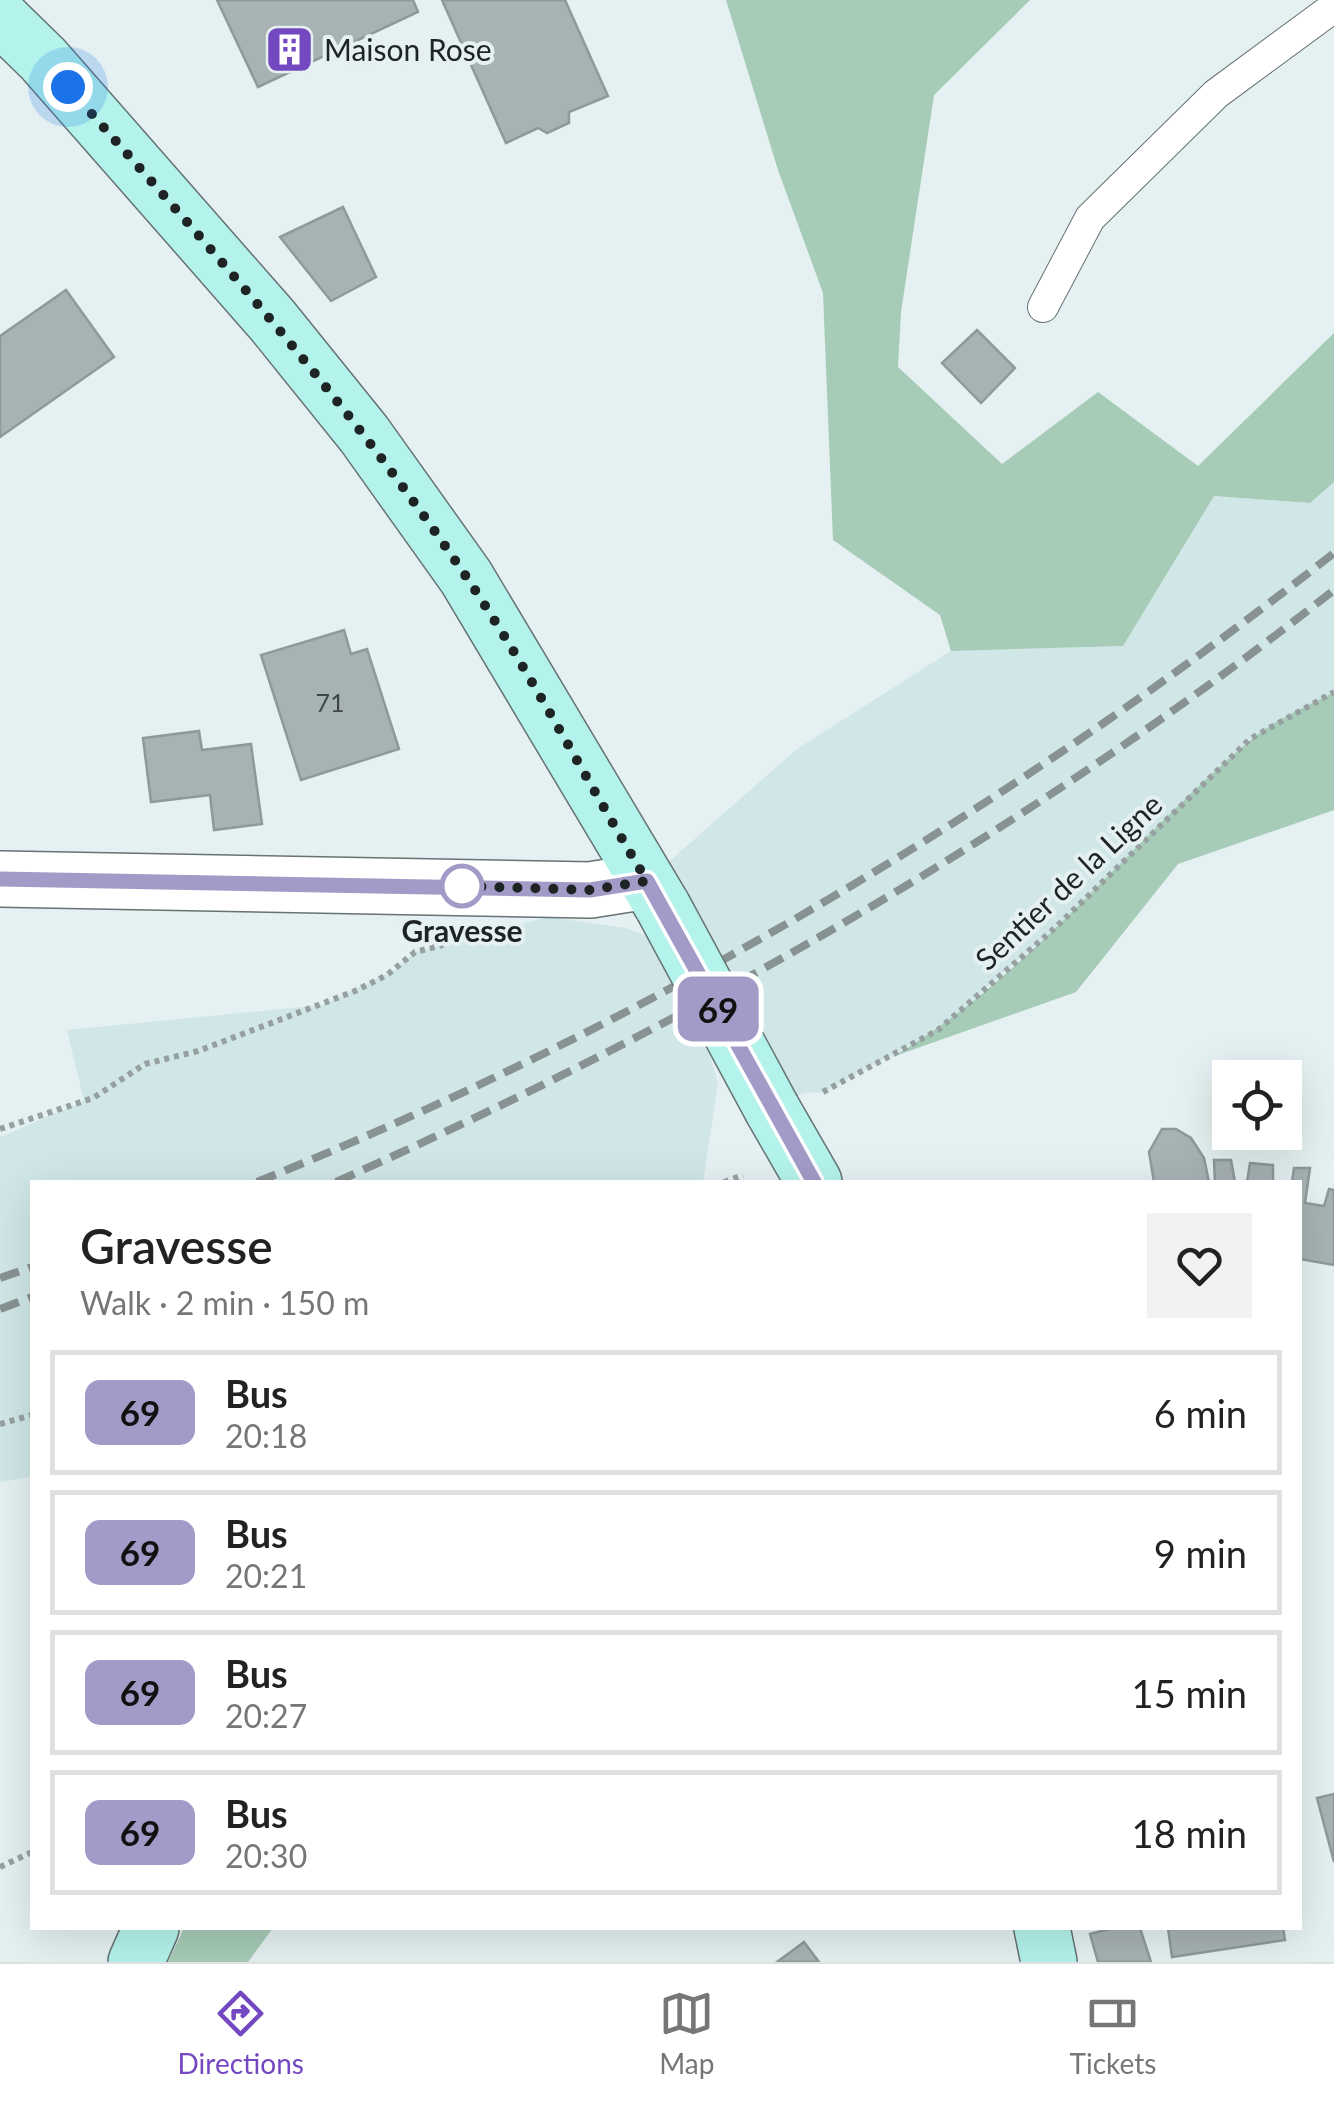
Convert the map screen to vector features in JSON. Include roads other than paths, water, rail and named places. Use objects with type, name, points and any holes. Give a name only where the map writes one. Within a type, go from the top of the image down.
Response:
[{"type":"street","points":[[0,17],[43,59],[203,240],[364,434],[466,577],[655,894],[813,1180]]},
{"type":"street","points":[[0,879],[655,894]]},
{"type":"street","points":[[136,1962],[150,1930]]},
{"type":"street","points":[[1042,1930],[1048,1962]]},
{"type":"lane","points":[[1043,307],[1090,218],[1216,94],[1334,7]]},
{"type":"railway","points":[[262,1180],[401,1121],[543,1054],[818,906],[1081,738],[1334,553]]},
{"type":"railway","points":[[340,1180],[599,1056],[853,917],[1099,762],[1334,590]]},
{"type":"railway","points":[[0,1278],[30,1268]]},
{"type":"railway","points":[[0,1309],[30,1298]]},
{"type":"place","name":"Maison Rose","points":[[289,49]]},
{"type":"place","name":"Gravesse","points":[[462,886]]}]
